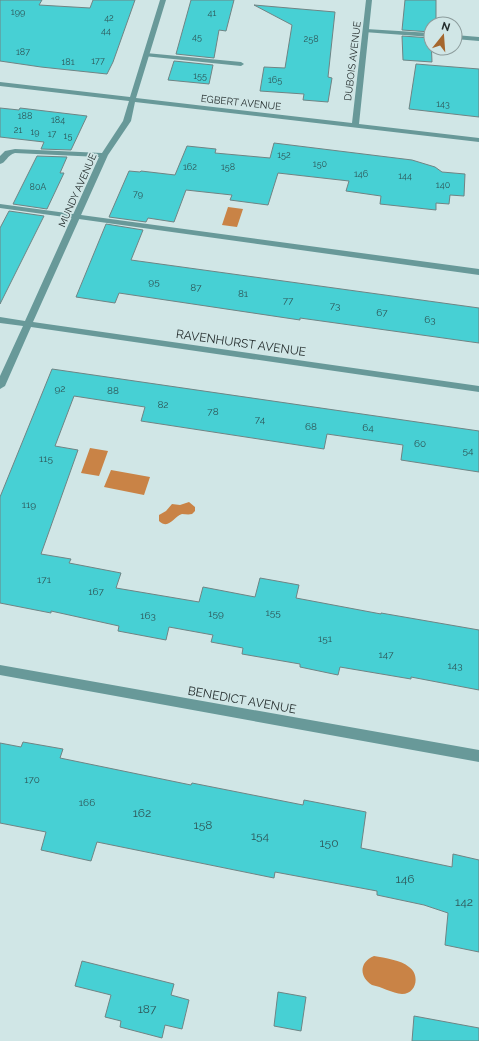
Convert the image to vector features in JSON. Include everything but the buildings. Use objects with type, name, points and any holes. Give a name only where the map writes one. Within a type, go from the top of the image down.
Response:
[{"type":"street","name":"MUNDY AVENUE","points":[[0,386],[104,154],[127,121],[163,0]]},
{"type":"street","name":"DUBOIS AVENUE","points":[[355,125],[369,0]]},
{"type":"street","points":[[366,31],[423,35]]},
{"type":"street","points":[[463,38],[479,39]]},
{"type":"street","points":[[146,55],[241,64]]},
{"type":"street","name":"EGBERT AVENUE","points":[[0,84],[479,140]]},
{"type":"street","points":[[0,162],[3,155],[8,152],[15,151],[104,154]]},
{"type":"street","points":[[0,206],[479,272]]},
{"type":"street","name":"RAVENHURST AVENUE","points":[[0,320],[479,389]]},
{"type":"street","name":"BENEDICT AVENUE","points":[[0,670],[479,756]]},
{"type":"shaded area","points":[[228,207],[243,209],[237,227],[222,225]]},
{"type":"shaded area","points":[[90,448],[108,451],[99,476],[81,473]]},
{"type":"shaded area","points":[[111,470],[150,477],[144,495],[104,487]]},
{"type":"shaded area","points":[[189,502],[195,507],[195,511],[192,514],[182,514],[168,524],[159,521],[159,515],[166,511],[172,504],[180,505]]},
{"type":"shaded area","points":[[374,956],[397,961],[406,965],[412,970],[416,979],[414,987],[411,991],[402,994],[372,985],[368,982],[362,970],[366,962]]}]
